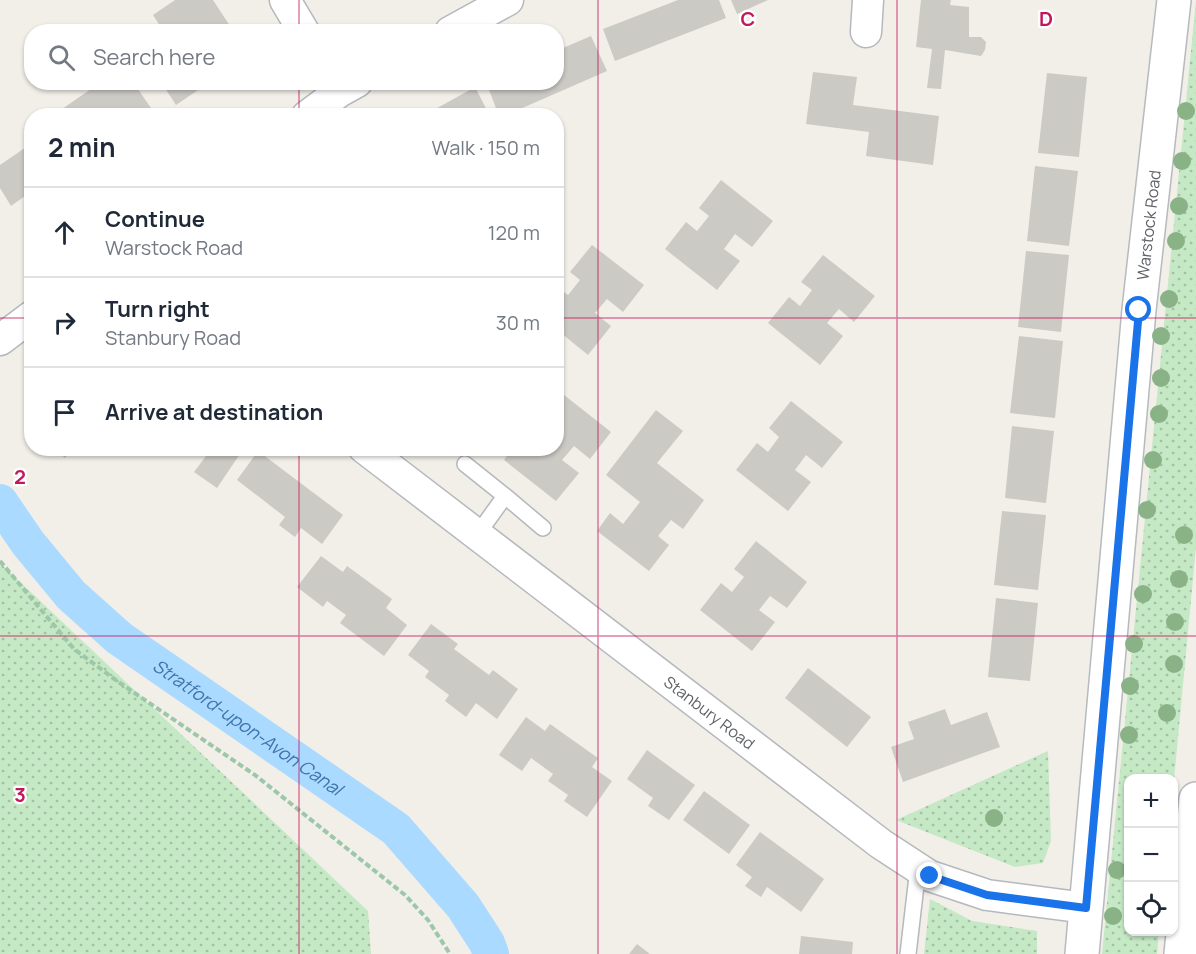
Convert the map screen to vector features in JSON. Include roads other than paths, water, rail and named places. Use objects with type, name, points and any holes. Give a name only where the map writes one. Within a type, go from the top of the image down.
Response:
[{"type":"street","points":[[285,0],[299,24]]},
{"type":"street","points":[[464,24],[508,0]]},
{"type":"street","points":[[866,32],[868,0]]},
{"type":"street","name":"Warstock Road","points":[[1082,954],[1139,310],[1174,0]]},
{"type":"street","points":[[317,108],[338,90]]},
{"type":"street","points":[[0,340],[24,322]]},
{"type":"street","name":"Stanbury Road","points":[[374,456],[881,844],[930,876],[987,895],[1086,908]]},
{"type":"street","points":[[1181,954],[1191,918],[1196,799]]},
{"type":"lane","points":[[465,464],[543,528]]},
{"type":"lane","points":[[477,535],[505,496]]},
{"type":"lane","points":[[908,954],[918,868]]},
{"type":"waterway","name":"Stratford-upon-Avon Canal","points":[[0,502],[28,543],[71,595],[119,638],[396,829],[463,906],[487,943],[491,954]]}]
